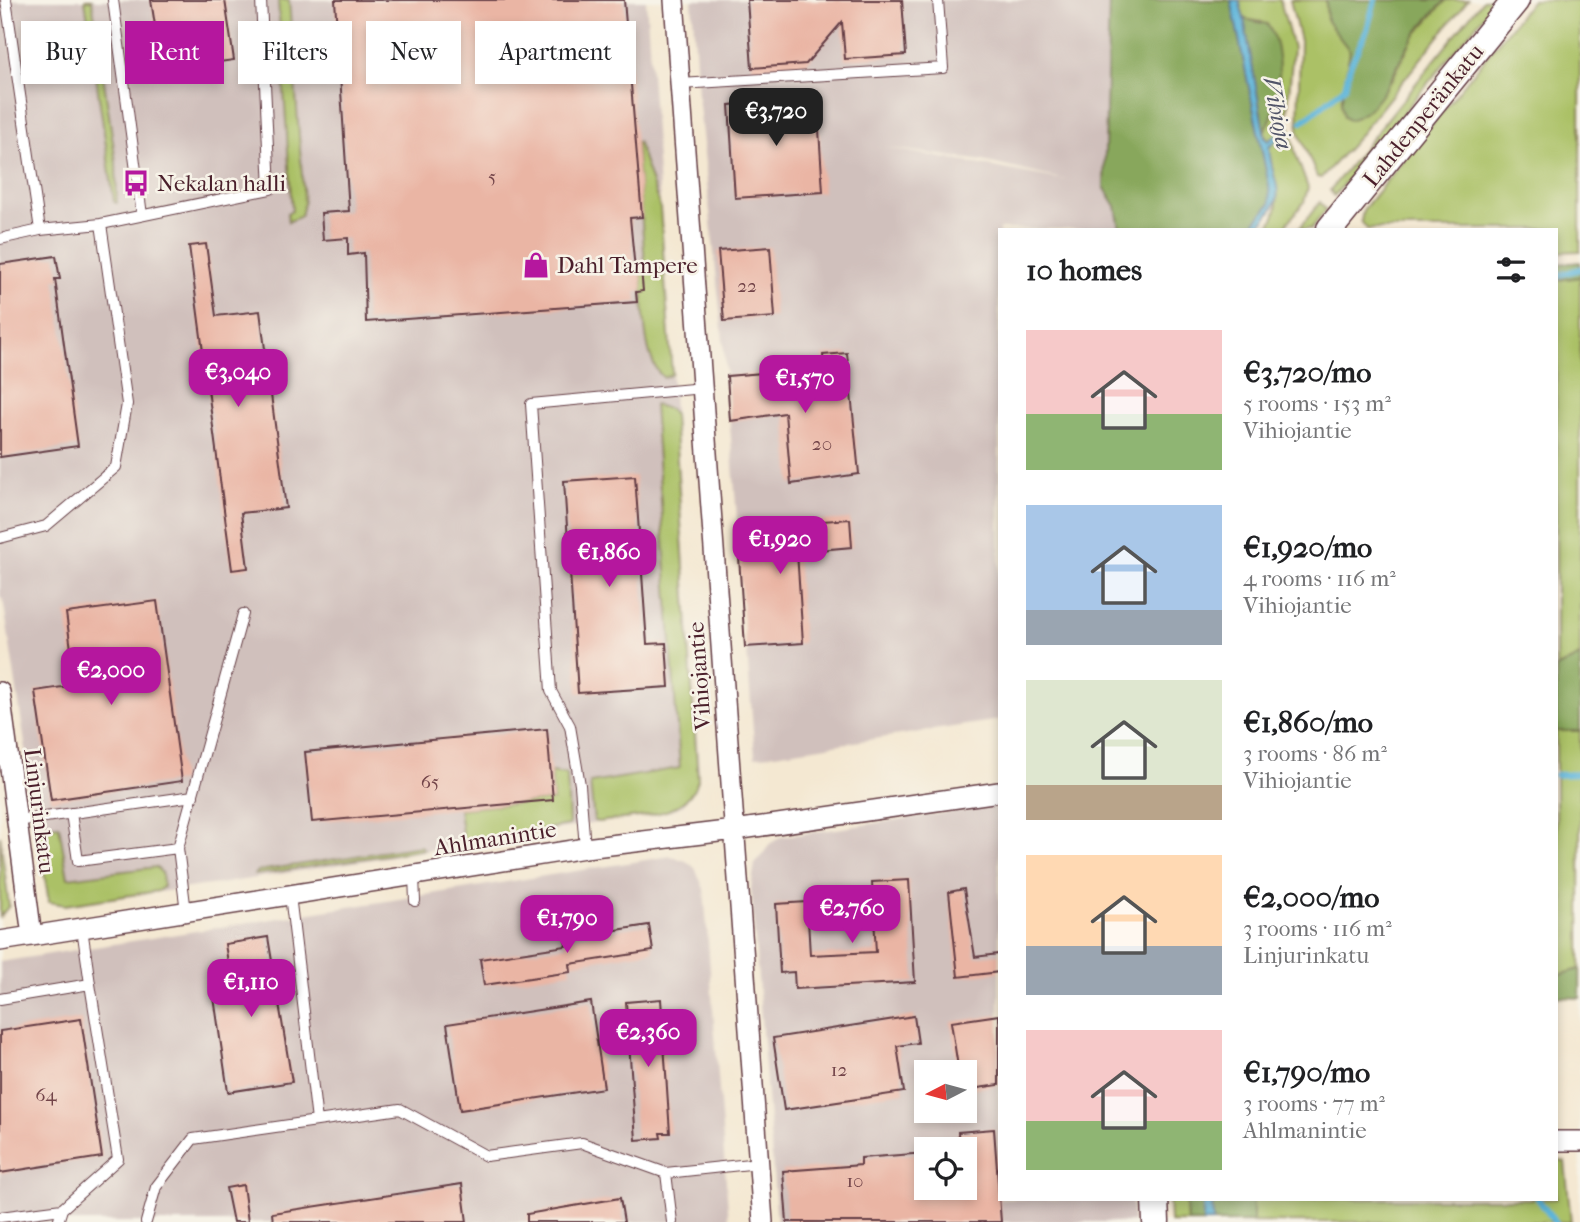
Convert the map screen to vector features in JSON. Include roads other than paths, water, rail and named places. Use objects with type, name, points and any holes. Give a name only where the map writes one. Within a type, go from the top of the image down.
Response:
[{"type":"main road","name":"Lahdenperänkatu","points":[[1331,228],[1516,0]]},
{"type":"main road","points":[[1155,1201],[1156,1222]]},
{"type":"street","name":"Vihiojantie","points":[[674,0],[763,1222]]},
{"type":"street","name":"Linjurinkatu","points":[[0,692],[32,936]]},
{"type":"street","name":"Ahlmanintie","points":[[0,941],[585,848],[735,830],[998,792]]},
{"type":"street","points":[[1558,1141],[1580,1140]]},
{"type":"lane","points":[[6,0],[40,230]]},
{"type":"lane","points":[[113,0],[142,215]]},
{"type":"lane","points":[[0,239],[40,230],[101,224],[270,189],[261,0]]},
{"type":"lane","points":[[680,84],[943,68],[938,0]]},
{"type":"lane","points":[[0,538],[46,526],[116,467],[127,404],[101,224]]},
{"type":"lane","points":[[585,848],[580,785],[570,726],[551,691],[531,404],[703,388]]},
{"type":"lane","points":[[186,913],[178,848],[243,614]]},
{"type":"lane","points":[[17,821],[193,796]]},
{"type":"lane","points":[[71,813],[78,861],[178,848]]},
{"type":"lane","points":[[414,876],[415,901]]},
{"type":"lane","points":[[290,895],[317,1121]]},
{"type":"lane","points":[[58,1222],[62,1209],[118,1159],[82,928]]},
{"type":"lane","points":[[0,999],[90,984]]},
{"type":"lane","points":[[146,1222],[156,1188],[193,1139],[400,1109],[486,1156],[582,1143],[666,1173],[759,1163]]},
{"type":"lane","points":[[666,1173],[672,1222]]},
{"type":"lane","points":[[0,1217],[62,1209]]},
{"type":"water","points":[[1231,0],[1239,0],[1244,19],[1265,138],[1268,141],[1280,132],[1284,134],[1269,147],[1277,198],[1257,228],[1250,228],[1270,204],[1269,185]]},
{"type":"water","points":[[1203,1201],[1212,1201],[1213,1222],[1203,1222]]},
{"type":"waterway","name":"Vihioja","points":[[1302,122],[1345,87],[1350,66],[1367,30],[1375,0]]},
{"type":"waterway","points":[[1558,275],[1580,269]]},
{"type":"waterway","points":[[1558,775],[1580,774]]},
{"type":"waterway","points":[[1539,1201],[1555,1222]]},
{"type":"place","name":"Nekalan halli","points":[[136,183]]},
{"type":"place","name":"Dahl Tampere","points":[[536,265]]}]
